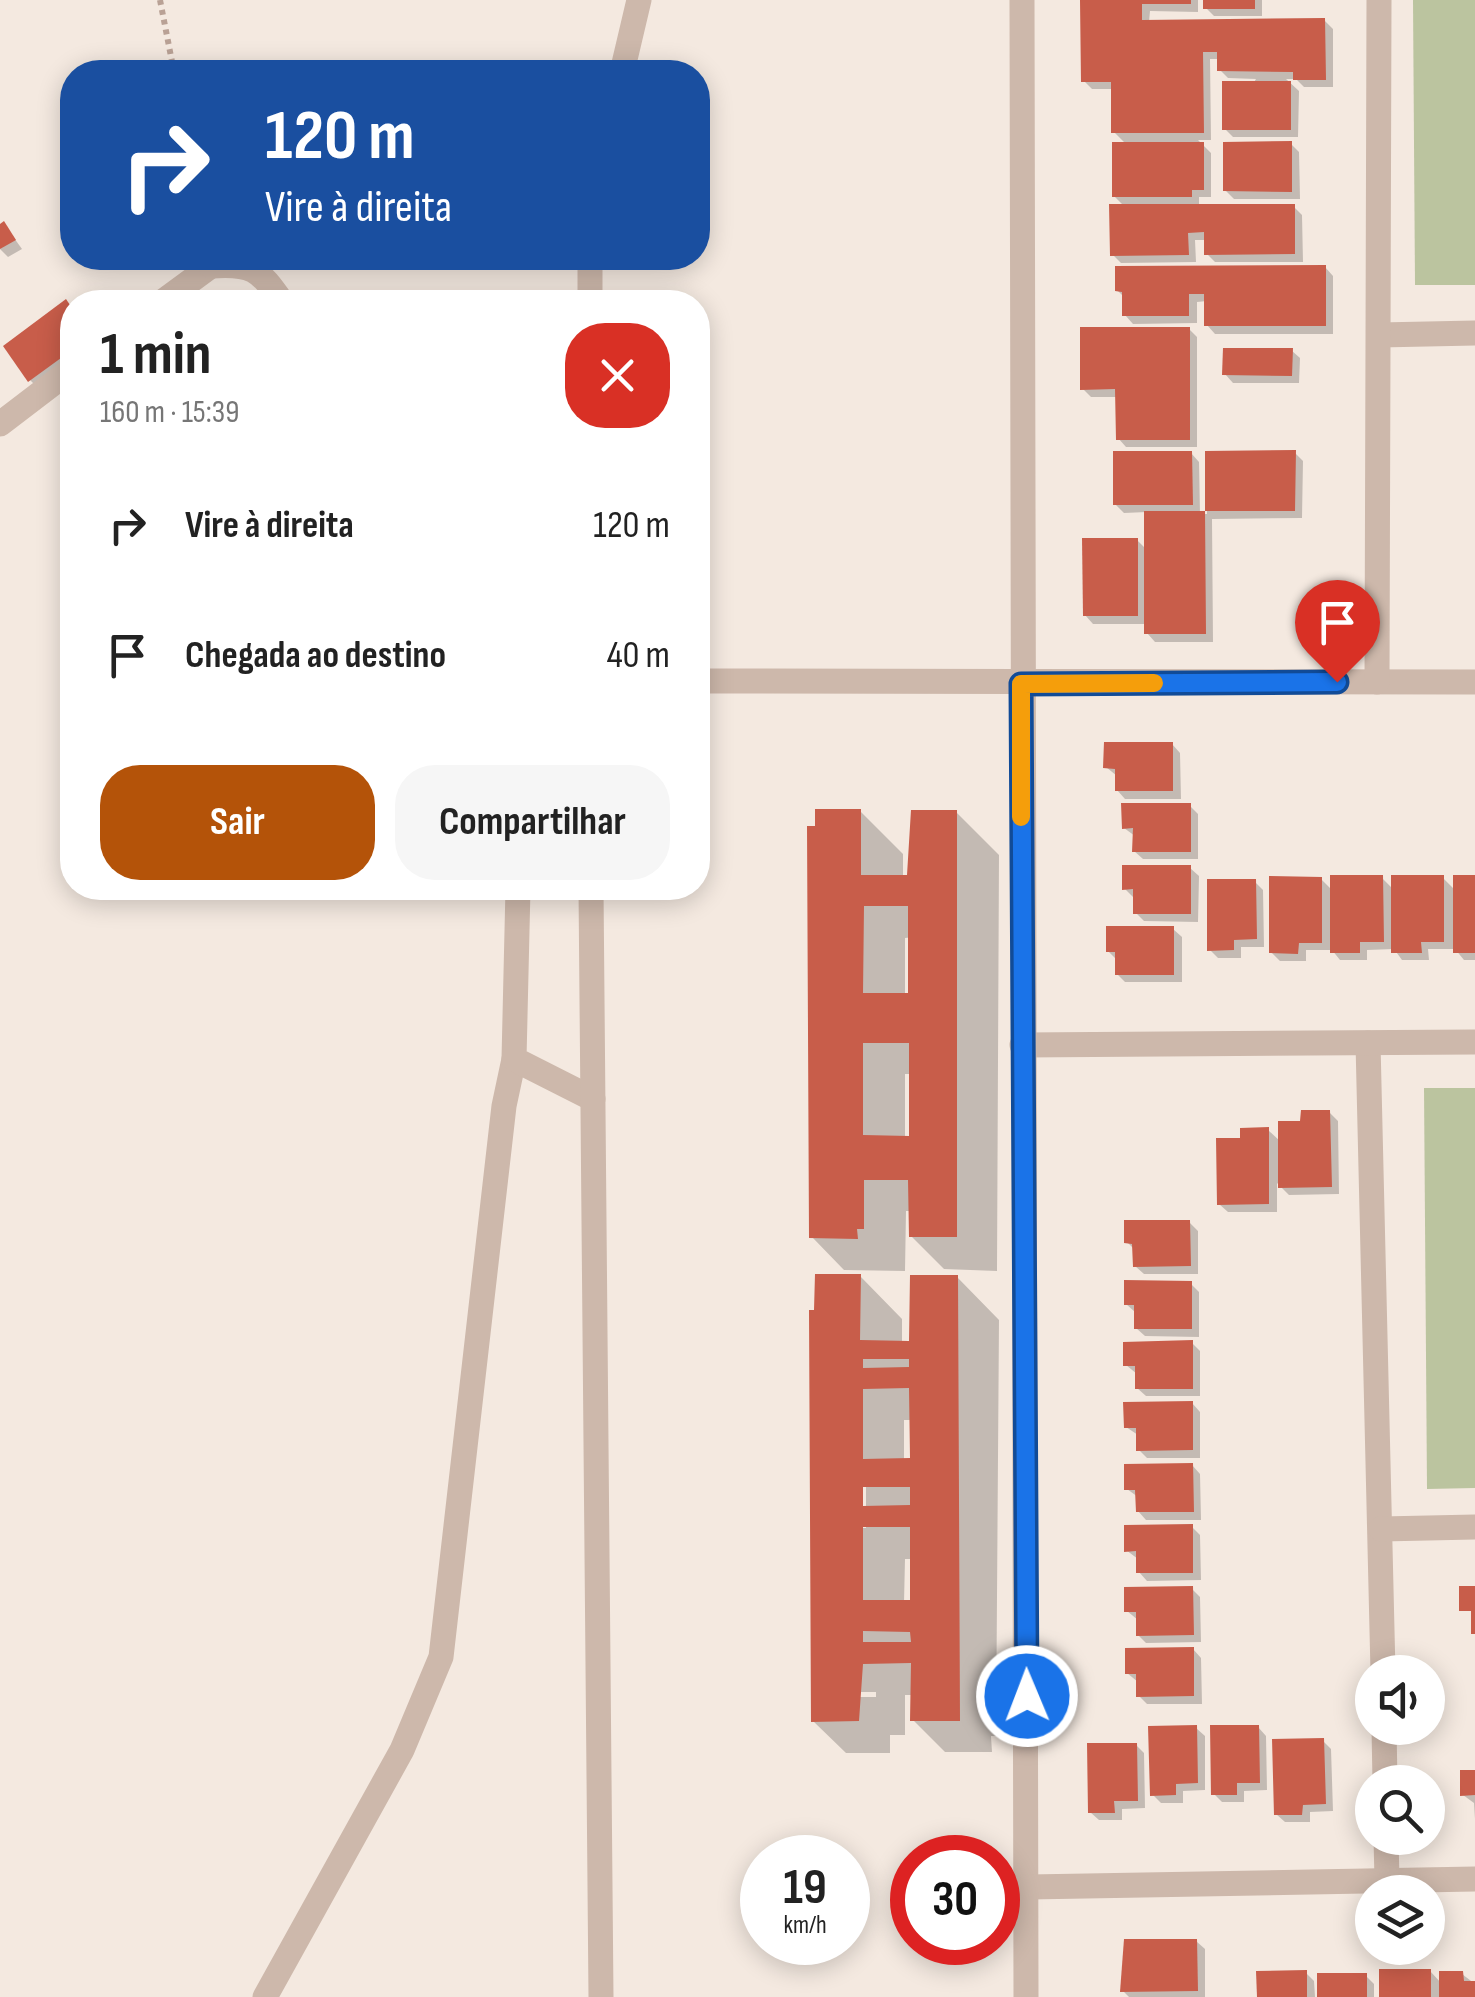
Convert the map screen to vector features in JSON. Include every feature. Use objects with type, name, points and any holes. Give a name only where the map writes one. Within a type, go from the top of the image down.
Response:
[{"type":"street","points":[[625,60],[639,0]]},
{"type":"street","points":[[1022,0],[1026,1997]]},
{"type":"street","points":[[1377,682],[1379,0]]},
{"type":"street","points":[[178,290],[206,270]]},
{"type":"street","points":[[255,270],[261,272],[274,290]]},
{"type":"street","points":[[1379,335],[1475,333]]},
{"type":"street","points":[[0,424],[60,379]]},
{"type":"street","points":[[710,681],[1475,682]]},
{"type":"street","points":[[265,1997],[402,1750],[441,1657],[504,1106],[514,1058],[518,900]]},
{"type":"street","points":[[591,900],[601,1997]]},
{"type":"street","points":[[1022,1045],[1475,1042]]},
{"type":"street","points":[[1368,1043],[1383,1655]]},
{"type":"street","points":[[514,1058],[592,1099]]},
{"type":"street","points":[[1380,1528],[1475,1527]]},
{"type":"street","points":[[1445,1880],[1475,1880]]},
{"type":"street","points":[[1028,1887],[1355,1881]]},
{"type":"path","points":[[160,0],[172,60]]},
{"type":"green space","points":[[1413,0],[1475,0],[1475,285],[1415,285]]},
{"type":"green space","points":[[1424,1088],[1475,1088],[1475,1488],[1427,1489]]},
{"type":"building","points":[[1080,0],[1191,0],[1191,4],[1142,4],[1142,20],[1325,18],[1326,80],[1293,80],[1293,72],[1217,71],[1217,52],[1203,52],[1204,133],[1111,133],[1111,82],[1081,82]]},
{"type":"building","points":[[1203,0],[1255,0],[1255,9],[1203,9]]},
{"type":"building","points":[[1222,81],[1291,81],[1291,130],[1222,130]]},
{"type":"building","points":[[1292,141],[1292,192],[1223,191],[1223,142]]},
{"type":"building","points":[[1112,142],[1204,142],[1204,190],[1192,190],[1192,197],[1112,197]]},
{"type":"building","points":[[1109,204],[1295,204],[1295,254],[1204,255],[1204,232],[1188,233],[1189,255],[1110,256]]},
{"type":"building","points":[[4,221],[16,240],[0,249],[0,224]]},
{"type":"building","points":[[1326,265],[1326,326],[1204,326],[1204,294],[1189,294],[1189,316],[1122,316],[1122,292],[1115,291],[1115,266]]},
{"type":"building","points":[[60,303],[60,359],[28,382],[3,346]]},
{"type":"building","points":[[1080,327],[1190,327],[1190,440],[1116,440],[1115,389],[1080,390]]},
{"type":"building","points":[[1223,348],[1293,348],[1292,376],[1222,375]]},
{"type":"building","points":[[1296,450],[1295,511],[1205,511],[1205,451]]},
{"type":"building","points":[[1113,451],[1192,451],[1193,505],[1113,505]]},
{"type":"building","points":[[1144,511],[1205,511],[1206,634],[1144,634]]},
{"type":"building","points":[[1082,538],[1138,538],[1138,616],[1083,616]]},
{"type":"building","points":[[1104,742],[1173,742],[1173,791],[1115,791],[1115,769],[1103,768]]},
{"type":"building","points":[[1121,803],[1191,803],[1191,852],[1132,852],[1133,828],[1122,829]]},
{"type":"building","points":[[815,809],[861,809],[861,875],[907,875],[911,810],[957,810],[957,1237],[909,1237],[908,1180],[864,1180],[864,1229],[857,1229],[858,1239],[809,1238],[807,826],[815,826]],"holes":[[[864,906],[908,906],[908,993],[863,993]],[[863,1043],[909,1043],[909,1136],[863,1135]]]},
{"type":"building","points":[[1122,865],[1191,865],[1191,914],[1133,914],[1133,889],[1122,890]]},
{"type":"building","points":[[1330,875],[1383,875],[1384,942],[1360,942],[1360,953],[1330,953]]},
{"type":"building","points":[[1391,875],[1444,875],[1444,942],[1421,942],[1422,953],[1391,953]]},
{"type":"building","points":[[1453,875],[1475,875],[1475,953],[1453,953]]},
{"type":"building","points":[[1269,876],[1322,877],[1322,943],[1299,943],[1298,954],[1269,953]]},
{"type":"building","points":[[1207,879],[1256,879],[1257,939],[1234,940],[1234,950],[1207,951]]},
{"type":"building","points":[[1106,926],[1174,926],[1174,975],[1115,975],[1115,952],[1106,952]]},
{"type":"building","points":[[1301,1110],[1330,1110],[1332,1187],[1278,1188],[1278,1121],[1300,1121]]},
{"type":"building","points":[[1269,1127],[1269,1204],[1217,1205],[1216,1138],[1240,1138],[1240,1128]]},
{"type":"building","points":[[1124,1220],[1190,1220],[1191,1266],[1133,1267],[1132,1244],[1124,1243]]},
{"type":"building","points":[[815,1274],[861,1274],[860,1340],[909,1341],[910,1275],[958,1275],[960,1721],[910,1721],[911,1663],[863,1664],[859,1721],[811,1722],[809,1310],[814,1310]],"holes":[[[863,1359],[909,1359],[909,1367],[863,1368]],[[909,1388],[910,1458],[863,1459],[863,1389]],[[863,1487],[910,1487],[910,1505],[863,1506]],[[863,1527],[910,1527],[910,1600],[863,1600]],[[863,1631],[910,1632],[911,1642],[863,1642]]]},
{"type":"building","points":[[1124,1280],[1192,1281],[1192,1329],[1134,1329],[1134,1305],[1124,1305]]},
{"type":"building","points":[[1193,1340],[1193,1389],[1135,1389],[1135,1366],[1123,1366],[1123,1342]]},
{"type":"building","points":[[1193,1401],[1193,1450],[1136,1451],[1136,1428],[1124,1428],[1123,1402]]},
{"type":"building","points":[[1193,1463],[1194,1512],[1136,1512],[1135,1490],[1124,1490],[1124,1464]]},
{"type":"building","points":[[1193,1524],[1193,1573],[1136,1573],[1136,1551],[1124,1552],[1124,1525]]},
{"type":"building","points":[[1193,1586],[1194,1635],[1136,1636],[1136,1612],[1124,1612],[1124,1587]]},
{"type":"building","points":[[1459,1586],[1475,1586],[1475,1634],[1471,1634],[1471,1611],[1459,1611]]},
{"type":"building","points":[[1194,1647],[1194,1696],[1136,1697],[1136,1674],[1125,1674],[1125,1648]]},
{"type":"building","points":[[1197,1725],[1198,1783],[1176,1784],[1176,1795],[1150,1796],[1148,1726]]},
{"type":"building","points":[[1210,1725],[1259,1725],[1260,1783],[1237,1783],[1237,1795],[1211,1795]]},
{"type":"building","points":[[1324,1738],[1326,1804],[1303,1805],[1302,1815],[1274,1815],[1272,1739]]},
{"type":"building","points":[[1087,1743],[1137,1743],[1138,1801],[1114,1801],[1115,1813],[1088,1813]]},
{"type":"building","points":[[1460,1770],[1475,1770],[1475,1795],[1460,1796]]},
{"type":"building","points":[[1124,1939],[1197,1939],[1198,1991],[1120,1992]]},
{"type":"building","points":[[1379,1969],[1431,1969],[1431,1997],[1379,1997]]},
{"type":"building","points":[[1307,1970],[1307,1997],[1257,1997],[1256,1971]]},
{"type":"building","points":[[1439,1971],[1463,1971],[1464,1981],[1475,1981],[1475,1997],[1439,1997]]},
{"type":"building","points":[[1317,1973],[1367,1973],[1367,1997],[1317,1997]]},
{"type":"slow traffic","points":[[1021,817],[1021,684],[1154,683]]},
{"type":"route","points":[[1027,1696],[1021,684],[1337,682]]}]
